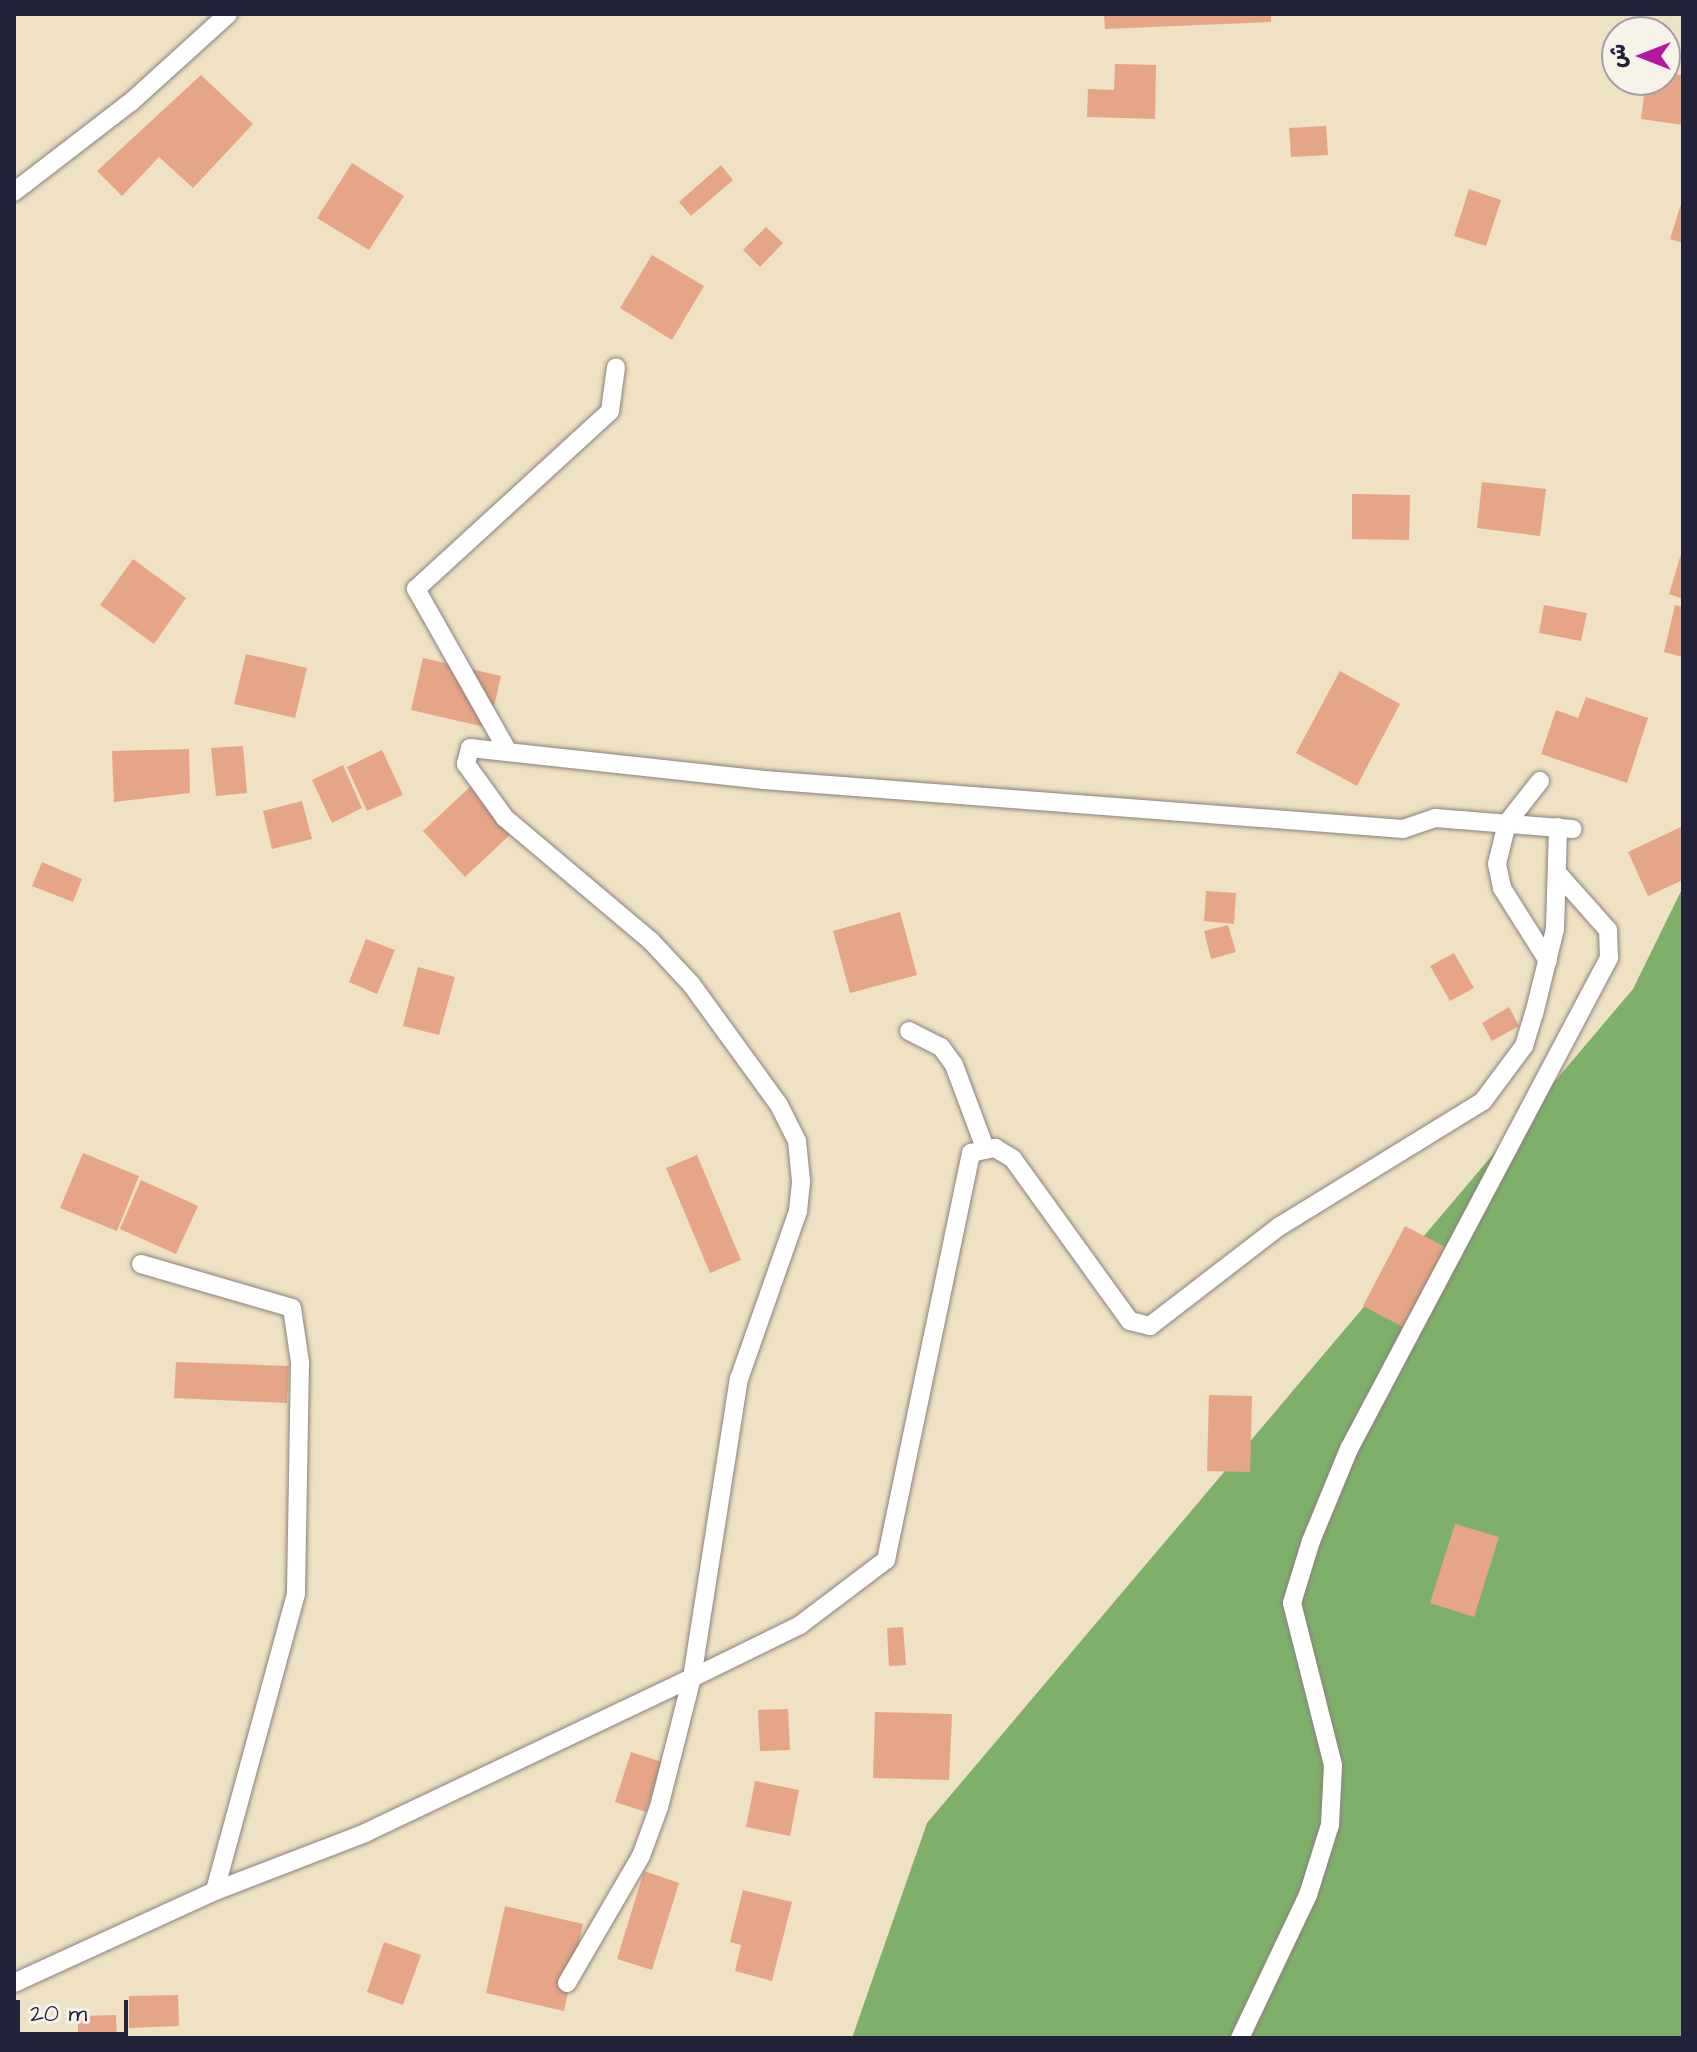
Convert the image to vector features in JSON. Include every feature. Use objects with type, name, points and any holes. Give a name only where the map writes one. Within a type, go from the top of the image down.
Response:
[{"type":"lane","points":[[14,192],[131,102],[228,14]]},
{"type":"lane","points":[[506,748],[416,589],[610,411],[616,367]]},
{"type":"lane","points":[[567,1983],[651,1834],[692,1678],[739,1379],[756,1312],[798,1211],[797,1141],[691,984],[651,941],[505,818],[466,764],[475,746],[764,780],[1403,829],[1435,818],[1566,828],[1548,961],[1524,1046],[1483,1101],[1280,1226],[1157,1325],[1130,1321],[1013,1159],[985,1148],[954,1065],[941,1047],[909,1031]]},
{"type":"lane","points":[[1540,781],[1507,823],[1497,864],[1502,888],[1548,961]]},
{"type":"lane","points":[[1240,2038],[1308,1895],[1330,1825],[1333,1765],[1292,1603],[1311,1541],[1349,1449],[1609,958],[1608,930],[1560,876]]},
{"type":"lane","points":[[14,1983],[215,1891],[365,1833],[692,1678],[800,1625],[886,1560],[964,1161],[985,1148]]},
{"type":"lane","points":[[141,1264],[292,1308],[300,1362],[296,1594],[215,1891]]},
{"type":"green space","points":[[1683,887],[1683,2038],[852,2038],[927,1823],[1633,989]]},
{"type":"building","points":[[1104,14],[1271,14],[1271,22],[1105,29]]},
{"type":"building","points":[[1115,64],[1156,65],[1155,119],[1087,117],[1088,89],[1114,90]]},
{"type":"building","points":[[201,75],[253,124],[193,188],[159,157],[122,196],[97,171]]},
{"type":"building","points":[[1683,75],[1683,125],[1641,119],[1644,96],[1681,96]]},
{"type":"building","points":[[1326,126],[1328,155],[1291,157],[1289,128]]},
{"type":"building","points":[[352,163],[404,196],[369,250],[317,218]]},
{"type":"building","points":[[721,165],[733,180],[691,216],[679,202]]},
{"type":"building","points":[[1469,189],[1501,200],[1486,246],[1454,236]]},
{"type":"building","points":[[1683,201],[1683,243],[1670,239]]},
{"type":"building","points":[[766,227],[783,243],[760,267],[743,250]]},
{"type":"building","points":[[652,255],[704,286],[672,340],[620,308]]},
{"type":"building","points":[[1482,482],[1546,489],[1540,536],[1477,528]]},
{"type":"building","points":[[1352,494],[1410,495],[1409,540],[1352,539]]},
{"type":"building","points":[[1683,551],[1683,599],[1669,594]]},
{"type":"building","points":[[133,559],[186,598],[154,644],[100,605]]},
{"type":"building","points":[[1544,605],[1587,613],[1581,641],[1539,633]]},
{"type":"building","points":[[1675,605],[1683,607],[1683,657],[1664,652]]},
{"type":"building","points":[[246,654],[307,668],[295,718],[234,704]]},
{"type":"building","points":[[423,658],[501,676],[489,728],[411,710]]},
{"type":"building","points":[[1340,671],[1400,704],[1357,786],[1296,753]]},
{"type":"building","points":[[1586,697],[1648,718],[1627,783],[1541,754],[1556,710],[1578,718]]},
{"type":"building","points":[[243,746],[247,793],[216,796],[211,748]]},
{"type":"building","points":[[189,749],[190,793],[114,802],[112,751]]},
{"type":"building","points":[[382,750],[403,795],[367,811],[347,767]]},
{"type":"building","points":[[343,765],[362,808],[332,823],[312,780]]},
{"type":"building","points":[[473,784],[515,830],[465,877],[423,831]]},
{"type":"building","points":[[302,801],[312,839],[272,849],[263,811]]},
{"type":"building","points":[[1683,826],[1683,880],[1648,896],[1628,852]]},
{"type":"building","points":[[42,862],[82,879],[73,902],[32,886]]},
{"type":"building","points":[[1206,891],[1236,893],[1234,924],[1204,921]]},
{"type":"building","points":[[900,912],[917,975],[850,993],[833,931]]},
{"type":"building","points":[[1228,925],[1236,952],[1211,959],[1204,931]]},
{"type":"building","points":[[366,939],[395,950],[377,994],[349,982]]},
{"type":"building","points":[[1454,953],[1474,988],[1450,1001],[1430,966]]},
{"type":"building","points":[[418,967],[455,977],[439,1035],[403,1026]]},
{"type":"building","points":[[1509,1007],[1519,1026],[1492,1041],[1482,1023]]},
{"type":"building","points":[[83,1153],[139,1176],[117,1231],[60,1208]]},
{"type":"building","points":[[697,1155],[741,1260],[710,1273],[666,1168]]},
{"type":"building","points":[[141,1180],[198,1206],[176,1254],[120,1229]]},
{"type":"building","points":[[1405,1226],[1449,1249],[1407,1329],[1363,1306]]},
{"type":"building","points":[[176,1362],[289,1366],[287,1403],[174,1398]]},
{"type":"building","points":[[1209,1395],[1252,1396],[1250,1472],[1207,1471]]},
{"type":"building","points":[[1455,1524],[1499,1537],[1474,1617],[1430,1603]]},
{"type":"building","points":[[903,1627],[906,1665],[889,1666],[887,1628]]},
{"type":"building","points":[[788,1709],[790,1750],[760,1751],[758,1710]]},
{"type":"building","points":[[875,1712],[952,1714],[949,1780],[873,1778]]},
{"type":"building","points":[[631,1752],[662,1762],[646,1812],[615,1802]]},
{"type":"building","points":[[755,1781],[799,1790],[790,1836],[746,1827]]},
{"type":"building","points":[[644,1871],[679,1883],[652,1970],[617,1959]]},
{"type":"building","points":[[743,1890],[792,1902],[772,1981],[735,1971],[741,1945],[730,1942]]},
{"type":"building","points":[[505,1906],[583,1924],[564,2011],[486,1993]]},
{"type":"building","points":[[384,1942],[421,1955],[403,2005],[367,1992]]},
{"type":"building","points":[[178,1995],[179,2026],[129,2028],[129,1996]]},
{"type":"building","points":[[116,2015],[117,2038],[78,2038],[78,2016]]}]
